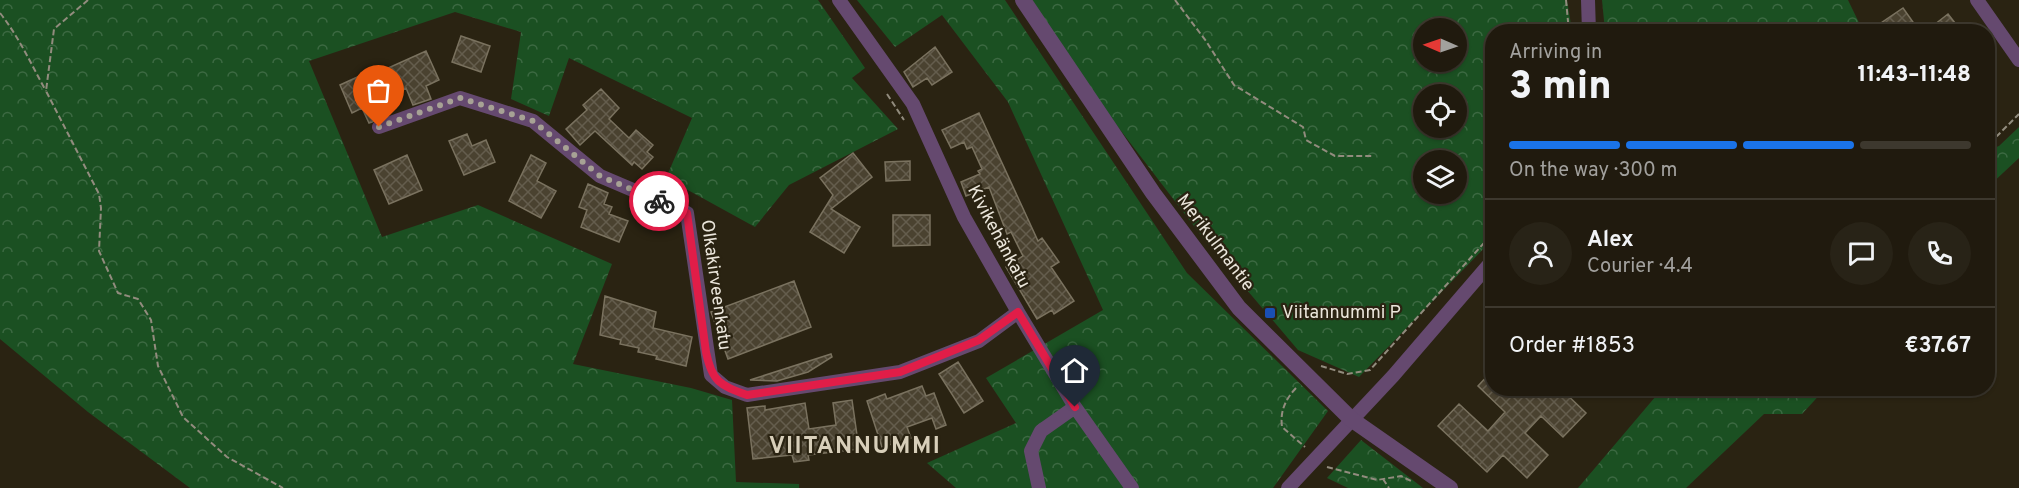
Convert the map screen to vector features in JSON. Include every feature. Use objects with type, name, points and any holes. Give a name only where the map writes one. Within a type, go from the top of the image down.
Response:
[{"type":"street","name":"Kivikehänkatu","points":[[839,0],[913,104],[964,218],[1075,407],[1132,488]]},
{"type":"street","name":"Merikulmantie","points":[[1023,0],[1153,193],[1239,308],[1351,419],[1450,488]]},
{"type":"street","points":[[1588,0],[1589,24]]},
{"type":"street","points":[[1977,0],[1994,24]]},
{"type":"street","points":[[1995,26],[2019,60]]},
{"type":"street","name":"Olkakirveenkatu","points":[[379,127],[460,98],[533,121],[600,176],[687,213],[711,375],[725,387],[747,395],[900,372],[979,340],[1018,312]]},
{"type":"street","points":[[1288,488],[1394,376],[1485,269]]},
{"type":"street","points":[[1039,488],[1031,451],[1041,432],[1075,407]]},
{"type":"path","points":[[46,91],[54,29],[88,0]]},
{"type":"path","points":[[1175,0],[1206,41],[1234,85],[1303,127],[1306,140],[1325,151],[1335,156],[1372,156]]},
{"type":"path","points":[[1566,0],[1568,24]]},
{"type":"path","points":[[0,13],[18,36],[25,55],[99,194],[101,208],[99,252],[118,293],[138,299],[151,320],[158,366],[183,417],[227,457],[283,488]]},
{"type":"path","points":[[1995,137],[2019,114]]},
{"type":"path","points":[[1309,451],[1282,427],[1280,415],[1287,398],[1306,375],[1317,364],[1332,371],[1347,374],[1370,370],[1485,242]]},
{"type":"path","points":[[1325,466],[1377,480],[1401,476],[1413,482]]},
{"type":"path","points":[[1383,479],[1389,488]]},
{"type":"green space","points":[[0,0],[818,0],[865,68],[852,78],[898,129],[789,185],[755,227],[666,178],[692,118],[569,58],[549,116],[511,99],[521,32],[455,12],[309,61],[382,237],[478,205],[612,264],[573,364],[691,388],[732,400],[736,482],[799,484],[799,488],[190,488],[88,412],[0,339]]},
{"type":"green space","points":[[857,0],[1005,0],[1187,273],[1328,411],[1273,488],[956,488],[927,463],[1016,423],[986,378],[1103,310],[1008,102],[942,15],[895,47]]},
{"type":"green space","points":[[1032,0],[1567,0],[1571,24],[1485,24],[1485,247],[1359,377],[1298,350],[1207,243],[1095,97]]},
{"type":"green space","points":[[1602,0],[1848,0],[1860,24],[1604,24]]},
{"type":"green space","points":[[2019,127],[2019,158],[1995,180],[1995,147]]},
{"type":"green space","points":[[1656,396],[1819,396],[1802,414],[1764,414],[1686,488],[1578,488]]},
{"type":"green space","points":[[1361,440],[1423,488],[1348,488],[1327,478]]},
{"type":"building","points":[[1903,8],[1914,24],[1882,24]]},
{"type":"building","points":[[1948,14],[1955,23],[1954,24],[1935,24]]},
{"type":"building","points":[[461,36],[490,46],[481,72],[452,62]]},
{"type":"building","points":[[935,47],[952,72],[932,85],[927,78],[913,87],[904,72]]},
{"type":"building","points":[[426,51],[439,80],[426,86],[431,99],[413,105],[406,88],[382,99],[389,114],[372,122],[369,123],[362,108],[352,113],[340,85],[364,74],[366,78]]},
{"type":"building","points":[[601,89],[619,108],[609,119],[629,138],[636,130],[653,145],[647,152],[653,157],[642,169],[634,162],[632,165],[595,131],[580,145],[566,129],[587,110],[583,105]]},
{"type":"building","points":[[979,113],[1038,241],[1042,238],[1059,262],[1051,267],[1074,301],[1054,314],[1052,310],[1037,319],[1006,267],[1023,256],[1011,232],[1007,234],[989,187],[966,196],[961,182],[980,174],[978,171],[982,169],[972,147],[967,149],[964,142],[951,148],[942,130]]},
{"type":"building","points":[[467,134],[472,146],[486,140],[495,162],[464,175],[449,141]]},
{"type":"building","points":[[853,153],[872,177],[831,209],[860,227],[844,253],[810,232],[833,195],[820,178]]},
{"type":"building","points":[[407,155],[422,190],[389,204],[374,170]]},
{"type":"building","points":[[531,155],[546,163],[537,181],[556,191],[541,218],[509,201]]},
{"type":"building","points":[[910,161],[910,180],[886,181],[885,162]]},
{"type":"building","points":[[588,184],[608,193],[604,204],[612,207],[609,214],[628,221],[619,242],[581,227],[587,210],[579,207]]},
{"type":"building","points":[[893,215],[930,215],[930,245],[893,246]]},
{"type":"building","points":[[794,281],[811,327],[728,359],[711,312]]},
{"type":"building","points":[[605,296],[656,312],[653,328],[692,337],[686,366],[656,359],[657,356],[638,352],[639,348],[620,344],[621,340],[600,335]]},
{"type":"building","points":[[831,354],[832,357],[808,372],[777,381],[750,380]]},
{"type":"building","points":[[958,362],[983,401],[964,413],[939,374]]},
{"type":"building","points":[[1485,378],[1485,393],[1478,386]]},
{"type":"building","points":[[922,386],[926,396],[934,393],[946,425],[936,429],[932,418],[907,427],[911,438],[882,447],[867,401],[885,394],[887,399]]},
{"type":"building","points":[[1488,396],[1568,396],[1586,413],[1563,437],[1541,416],[1525,433],[1548,455],[1527,478],[1503,455],[1487,472],[1438,426],[1459,404],[1488,431],[1505,412]]},
{"type":"building","points":[[852,400],[859,449],[808,455],[809,460],[794,462],[792,455],[753,459],[747,408],[765,406],[765,410],[805,403],[809,429],[836,425],[833,403]]},
{"type":"way so far","points":[[379,127],[460,98],[533,121],[600,176],[659,201]]},
{"type":"place","name":"Viitannummi P","points":[[1270,313]]},
{"type":"district","name":"VIITANNUMMI","points":[[855,447]]},
{"type":"route","points":[[659,201],[687,213],[711,375],[725,387],[747,395],[900,372],[979,340],[1018,312],[1075,407]]}]
